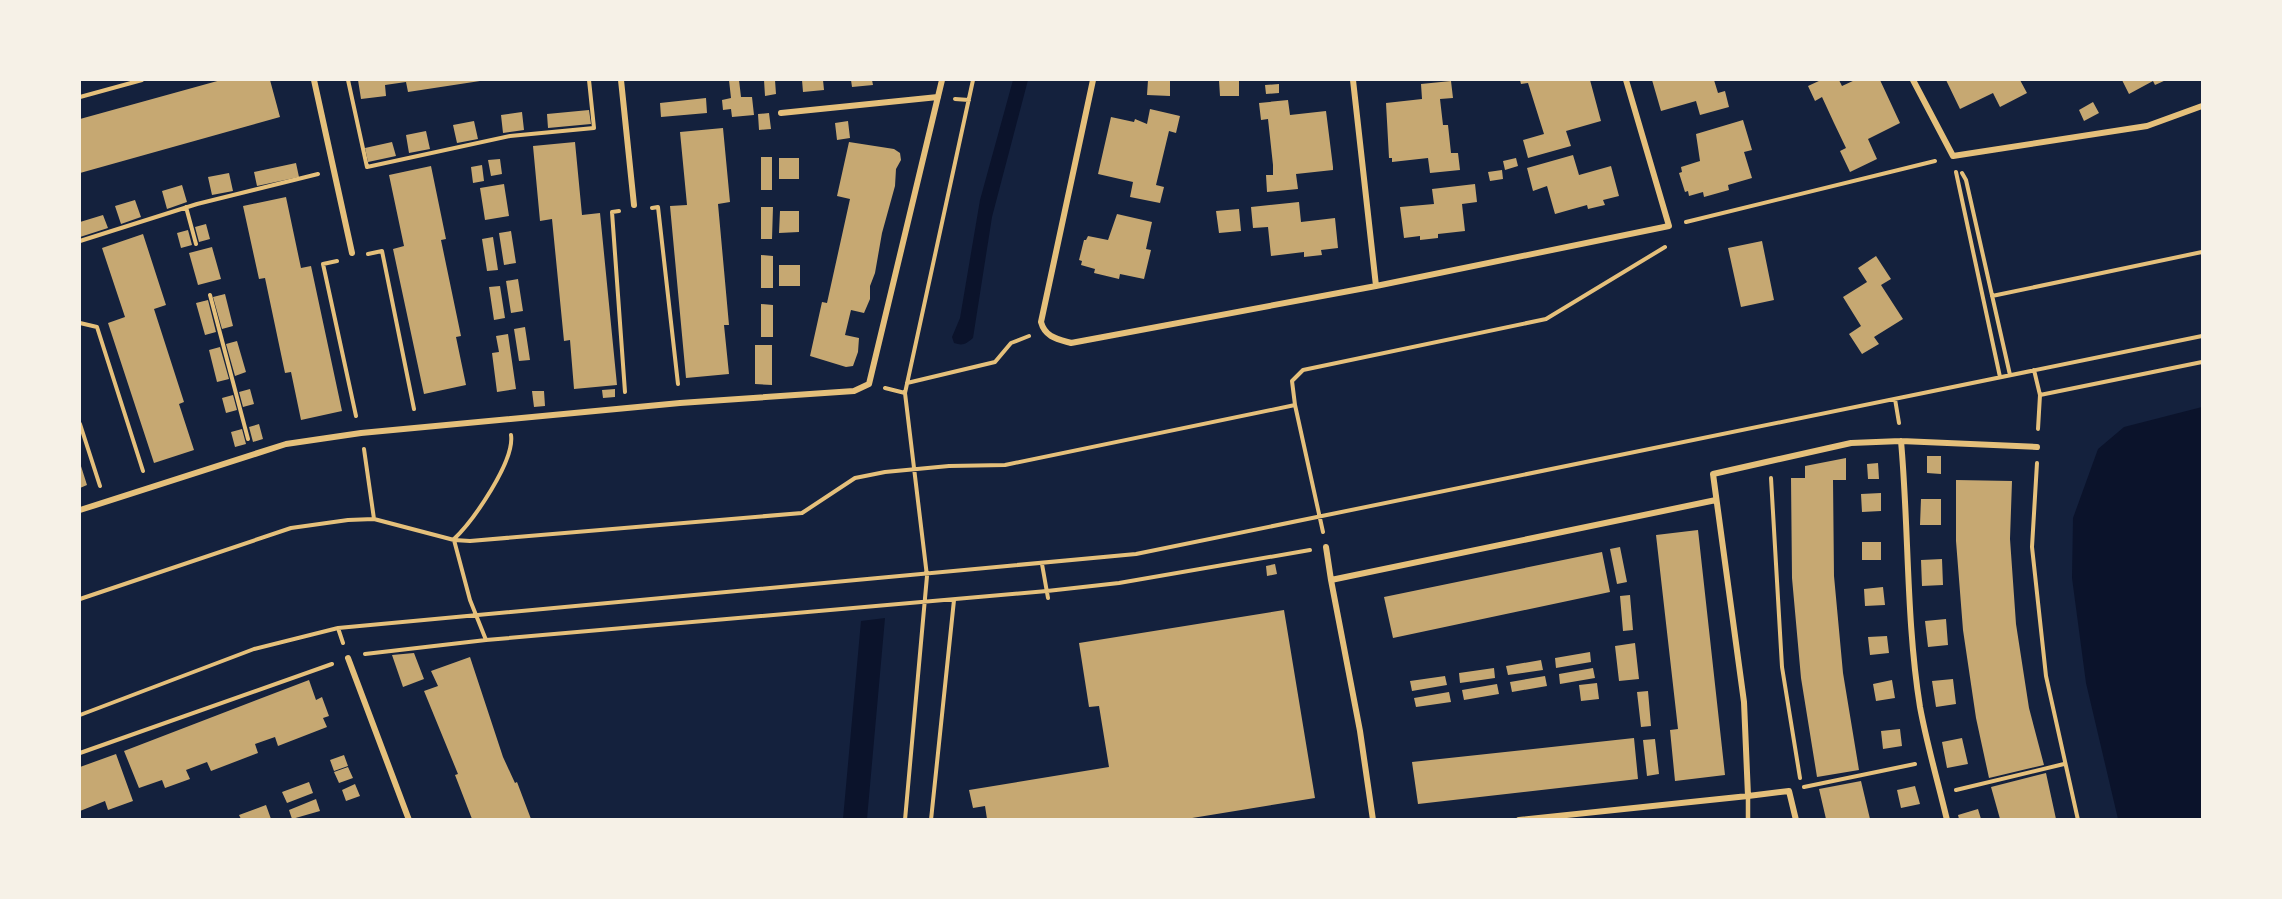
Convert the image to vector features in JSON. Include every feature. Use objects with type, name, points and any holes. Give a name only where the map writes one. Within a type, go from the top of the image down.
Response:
[{"type":"street","points":[[315,80],[351,253]]},
{"type":"street","points":[[621,80],[634,208]]},
{"type":"street","points":[[80,510],[148,486],[286,444],[361,433],[626,408],[854,391],[869,384],[942,80]]},
{"type":"street","points":[[1093,80],[1041,322],[1043,330],[1053,338],[1071,343],[1376,286],[1670,226],[1626,80]]},
{"type":"street","points":[[1353,80],[1376,286]]},
{"type":"street","points":[[1912,80],[1953,156],[2147,126],[2202,106]]},
{"type":"street","points":[[781,113],[938,97]]},
{"type":"street","points":[[1749,796],[1743,702],[1713,474],[1851,443],[1901,441],[2037,447]]},
{"type":"street","points":[[1901,441],[1907,568],[1920,708],[1947,819]]},
{"type":"street","points":[[1331,580],[1716,500]]},
{"type":"street","points":[[1326,547],[1360,731],[1373,819]]},
{"type":"street","points":[[348,658],[408,819]]},
{"type":"street","points":[[1519,819],[1789,791],[1796,819]]},
{"type":"lane","points":[[1748,819],[1749,796]]},
{"type":"path","points":[[80,97],[142,80]]},
{"type":"path","points":[[348,80],[367,167],[510,136],[594,128],[589,80]]},
{"type":"path","points":[[905,819],[927,603],[927,576],[905,393],[973,80]]},
{"type":"path","points":[[1321,518],[1295,405],[1292,381],[1303,370],[1546,319],[1674,242],[1670,226],[1953,156]]},
{"type":"path","points":[[1953,156],[1966,180],[2010,375]]},
{"type":"path","points":[[1953,156],[2000,377]]},
{"type":"path","points":[[80,241],[186,207],[334,171]]},
{"type":"path","points":[[186,207],[196,244]]},
{"type":"path","points":[[626,408],[612,212],[634,208],[658,207],[680,403]]},
{"type":"path","points":[[362,255],[382,251],[418,428]]},
{"type":"path","points":[[1992,296],[2202,252]]},
{"type":"path","points":[[343,260],[323,264],[361,433],[374,519]]},
{"type":"path","points":[[210,295],[252,454]]},
{"type":"path","points":[[80,323],[97,327],[148,486]]},
{"type":"path","points":[[907,383],[995,362],[1011,343],[1043,330]]},
{"type":"path","points":[[80,715],[254,649],[338,628],[927,576],[1136,554],[2202,336]]},
{"type":"path","points":[[2040,395],[2202,362]]},
{"type":"path","points":[[2034,370],[2040,395],[2032,547],[2046,676],[2078,819]]},
{"type":"path","points":[[80,599],[291,528],[348,520],[374,519],[454,540],[482,540],[802,513],[855,478],[913,469],[1005,465],[1295,405]]},
{"type":"path","points":[[454,540],[466,528],[509,457],[512,441],[509,420]]},
{"type":"path","points":[[80,424],[105,501]]},
{"type":"path","points":[[1770,461],[1781,656],[1802,787]]},
{"type":"path","points":[[454,540],[470,600],[486,640]]},
{"type":"path","points":[[80,753],[348,658],[486,640],[927,603],[1119,583],[1326,547]]},
{"type":"path","points":[[1042,564],[1048,598]]},
{"type":"path","points":[[931,819],[954,600]]},
{"type":"path","points":[[1789,791],[1933,760]]},
{"type":"path","points":[[1941,794],[2064,764]]},
{"type":"water","points":[[1013,80],[1028,80],[992,217],[973,338],[964,344],[957,344],[954,343],[952,337],[960,318],[980,200]]},
{"type":"water","points":[[2202,407],[2202,819],[2118,819],[2086,683],[2072,578],[2073,518],[2098,449],[2124,427]]},
{"type":"water","points":[[885,618],[867,819],[843,819],[861,621]]},
{"type":"building","points":[[221,80],[270,80],[280,117],[80,173],[80,119]]},
{"type":"building","points":[[358,80],[480,81],[408,92],[406,82],[385,85],[386,96],[361,99]]},
{"type":"building","points":[[729,80],[739,80],[741,97],[752,97],[754,115],[732,117],[731,109],[723,110],[722,100],[731,98]]},
{"type":"building","points":[[764,80],[775,80],[776,94],[765,96]]},
{"type":"building","points":[[802,80],[823,80],[824,90],[803,92]]},
{"type":"building","points":[[851,80],[872,80],[873,85],[852,87]]},
{"type":"building","points":[[1148,80],[1170,80],[1170,96],[1147,95]]},
{"type":"building","points":[[1219,80],[1239,80],[1239,96],[1220,96]]},
{"type":"building","points":[[1520,80],[1590,80],[1601,121],[1566,131],[1571,146],[1528,158],[1523,140],[1544,134],[1528,83],[1521,84]]},
{"type":"building","points":[[1652,80],[1714,80],[1718,93],[1725,91],[1729,107],[1700,115],[1696,101],[1661,111]]},
{"type":"building","points":[[1821,80],[1839,80],[1842,86],[1855,80],[1880,80],[1900,123],[1868,139],[1877,159],[1850,172],[1840,151],[1846,148],[1822,97],[1815,101],[1808,86]]},
{"type":"building","points":[[1946,80],[2020,80],[2027,93],[2000,107],[1993,93],[1960,109]]},
{"type":"building","points":[[2122,80],[2166,80],[2155,85],[2153,81],[2129,94]]},
{"type":"building","points":[[1451,81],[1453,98],[1440,99],[1443,125],[1448,125],[1451,153],[1458,153],[1460,170],[1430,173],[1428,158],[1392,162],[1392,158],[1389,158],[1386,103],[1422,99],[1421,84]]},
{"type":"building","points":[[1279,84],[1279,93],[1266,94],[1265,85]]},
{"type":"building","points":[[706,98],[707,113],[661,117],[660,103]]},
{"type":"building","points":[[1288,100],[1290,115],[1326,111],[1333,170],[1296,174],[1298,189],[1267,192],[1266,175],[1273,175],[1273,165],[1268,119],[1261,120],[1259,103]]},
{"type":"building","points":[[2093,102],[2099,113],[2084,121],[2079,110]]},
{"type":"building","points":[[1150,109],[1180,116],[1176,133],[1169,131],[1156,185],[1164,187],[1160,203],[1130,197],[1133,182],[1098,174],[1111,117],[1134,122],[1135,119],[1147,124]]},
{"type":"building","points":[[589,110],[591,124],[548,128],[547,114]]},
{"type":"building","points":[[522,112],[524,130],[503,133],[501,115]]},
{"type":"building","points":[[769,113],[771,129],[759,130],[758,114]]},
{"type":"building","points":[[1743,120],[1752,150],[1744,152],[1752,178],[1728,185],[1729,190],[1704,197],[1703,192],[1689,196],[1688,191],[1685,192],[1679,173],[1682,172],[1681,167],[1700,161],[1696,134]]},
{"type":"building","points":[[474,121],[478,139],[457,143],[453,125]]},
{"type":"building","points":[[848,121],[850,138],[837,140],[835,123]]},
{"type":"building","points":[[723,128],[730,202],[718,204],[729,325],[724,325],[729,374],[686,378],[670,206],[687,205],[680,132]]},
{"type":"building","points":[[426,131],[430,149],[409,153],[406,135]]},
{"type":"building","points":[[392,142],[396,156],[368,162],[365,148]]},
{"type":"building","points":[[575,142],[582,215],[600,213],[617,385],[574,389],[570,340],[564,341],[552,219],[540,221],[533,146]]},
{"type":"building","points":[[849,142],[894,149],[900,153],[901,160],[896,169],[895,186],[870,286],[870,299],[864,313],[851,310],[845,335],[859,338],[858,352],[853,366],[846,367],[810,356],[822,302],[827,303],[850,199],[837,196]]},
{"type":"building","points":[[1573,155],[1579,175],[1611,166],[1619,196],[1603,200],[1605,205],[1588,209],[1587,205],[1555,214],[1547,186],[1533,191],[1527,168]]},
{"type":"building","points":[[761,157],[772,157],[772,190],[761,190]]},
{"type":"building","points":[[779,158],[799,158],[799,179],[779,179]]},
{"type":"building","points":[[1516,158],[1518,166],[1505,170],[1503,161]]},
{"type":"building","points":[[500,159],[502,174],[491,176],[488,160]]},
{"type":"building","points":[[296,163],[299,177],[257,186],[254,172]]},
{"type":"building","points":[[482,165],[484,181],[473,183],[471,167]]},
{"type":"building","points":[[431,166],[446,239],[441,240],[461,336],[456,337],[466,385],[424,394],[393,249],[404,246],[389,175]]},
{"type":"building","points":[[1502,170],[1503,179],[1490,181],[1488,172]]},
{"type":"building","points":[[229,173],[233,191],[212,195],[208,177]]},
{"type":"building","points":[[504,184],[509,216],[485,220],[480,188]]},
{"type":"building","points":[[1475,184],[1477,202],[1462,204],[1465,231],[1438,234],[1438,238],[1420,240],[1420,236],[1404,238],[1400,207],[1434,204],[1432,189]]},
{"type":"building","points":[[182,185],[187,202],[167,209],[162,191]]},
{"type":"building","points":[[286,197],[301,268],[311,266],[342,411],[301,420],[291,372],[285,373],[265,278],[259,279],[243,206]]},
{"type":"building","points":[[135,200],[141,217],[121,224],[115,206]]},
{"type":"building","points":[[1299,202],[1301,222],[1335,218],[1338,248],[1321,250],[1322,255],[1304,257],[1304,252],[1271,256],[1268,227],[1253,228],[1251,207]]},
{"type":"building","points":[[761,207],[773,207],[772,239],[761,239]]},
{"type":"building","points":[[1239,209],[1241,231],[1219,233],[1216,211]]},
{"type":"building","points":[[780,211],[799,211],[799,232],[779,233]]},
{"type":"building","points":[[1117,214],[1152,222],[1146,249],[1151,250],[1144,279],[1120,274],[1119,279],[1094,273],[1095,269],[1081,265],[1082,261],[1079,260],[1084,240],[1088,236],[1108,240]]},
{"type":"building","points":[[103,215],[108,228],[80,237],[80,222]]},
{"type":"building","points":[[206,224],[210,239],[199,242],[195,227]]},
{"type":"building","points":[[188,230],[192,245],[181,248],[177,233]]},
{"type":"building","points":[[511,231],[516,263],[504,265],[499,233]]},
{"type":"building","points":[[143,234],[166,305],[154,309],[184,402],[179,404],[194,450],[154,463],[108,323],[125,317],[102,248]]},
{"type":"building","points":[[493,237],[498,270],[487,271],[482,239]]},
{"type":"building","points":[[1762,241],[1774,300],[1741,307],[1728,248]]},
{"type":"building","points":[[212,247],[221,279],[198,285],[189,253]]},
{"type":"building","points":[[761,255],[773,256],[773,288],[761,288]]},
{"type":"building","points":[[1876,256],[1891,279],[1881,285],[1903,319],[1874,337],[1879,344],[1862,354],[1849,334],[1861,326],[1843,297],[1867,282],[1858,268]]},
{"type":"building","points":[[779,265],[800,265],[800,286],[779,286]]},
{"type":"building","points":[[518,279],[523,311],[511,313],[506,281]]},
{"type":"building","points":[[500,286],[505,318],[494,320],[489,287]]},
{"type":"building","points":[[225,294],[233,326],[222,329],[213,297]]},
{"type":"building","points":[[208,300],[216,332],[205,335],[196,303]]},
{"type":"building","points":[[761,304],[773,305],[773,337],[761,337]]},
{"type":"building","points":[[525,327],[530,360],[519,361],[514,329]]},
{"type":"building","points":[[508,334],[516,389],[497,392],[492,353],[499,352],[496,336]]},
{"type":"building","points":[[237,341],[246,372],[235,376],[226,344]]},
{"type":"building","points":[[755,345],[772,345],[772,385],[755,384]]},
{"type":"building","points":[[220,347],[229,379],[217,382],[209,350]]},
{"type":"building","points":[[250,389],[254,404],[243,407],[239,392]]},
{"type":"building","points":[[615,389],[615,397],[603,398],[602,390]]},
{"type":"building","points":[[532,391],[544,391],[545,406],[534,407]]},
{"type":"building","points":[[233,395],[237,410],[226,413],[222,398]]},
{"type":"building","points":[[259,424],[263,439],[253,442],[249,427]]},
{"type":"building","points":[[242,429],[246,444],[235,447],[231,432]]},
{"type":"building","points":[[1927,456],[1941,456],[1941,474],[1927,473]]},
{"type":"building","points":[[1846,458],[1846,480],[1833,480],[1834,576],[1843,673],[1859,770],[1817,777],[1801,678],[1792,578],[1791,478],[1805,478],[1805,466]]},
{"type":"building","points":[[80,463],[87,485],[80,488]]},
{"type":"building","points":[[1878,463],[1879,479],[1868,479],[1867,464]]},
{"type":"building","points":[[1956,480],[2012,481],[2010,539],[2016,624],[2029,708],[2044,765],[1989,778],[1976,718],[1963,630],[1956,541]]},
{"type":"building","points":[[1881,493],[1881,511],[1862,512],[1861,494]]},
{"type":"building","points":[[1921,499],[1941,499],[1941,525],[1920,525]]},
{"type":"building","points":[[1698,530],[1725,775],[1675,781],[1670,730],[1678,729],[1656,535]]},
{"type":"building","points":[[1862,542],[1881,542],[1881,560],[1862,560]]},
{"type":"building","points":[[1620,547],[1627,582],[1617,584],[1610,549]]},
{"type":"building","points":[[1602,552],[1610,592],[1393,638],[1384,597]]},
{"type":"building","points":[[1942,559],[1943,585],[1922,586],[1921,560]]},
{"type":"building","points":[[1275,564],[1277,574],[1267,576],[1266,566]]},
{"type":"building","points":[[1883,587],[1885,605],[1865,606],[1864,589]]},
{"type":"building","points":[[1630,595],[1633,630],[1623,631],[1620,596]]},
{"type":"building","points":[[1284,610],[1315,798],[1186,819],[987,819],[985,806],[973,808],[969,790],[1109,767],[1099,706],[1089,707],[1079,643]]},
{"type":"building","points":[[1946,619],[1948,645],[1928,647],[1925,621]]},
{"type":"building","points":[[1887,636],[1889,653],[1870,655],[1868,637]]},
{"type":"building","points":[[1635,643],[1639,679],[1619,681],[1615,646]]},
{"type":"building","points":[[1590,652],[1591,662],[1556,668],[1555,658]]},
{"type":"building","points":[[414,653],[424,679],[403,687],[392,655]]},
{"type":"building","points":[[470,657],[503,757],[515,783],[517,782],[531,819],[472,819],[455,775],[458,774],[424,691],[438,686],[431,671]]},
{"type":"building","points":[[1541,660],[1543,670],[1508,675],[1506,666]]},
{"type":"building","points":[[1494,668],[1495,678],[1460,683],[1459,673]]},
{"type":"building","points":[[1593,668],[1595,678],[1560,684],[1559,674]]},
{"type":"building","points":[[1445,676],[1447,685],[1412,691],[1410,681]]},
{"type":"building","points":[[1545,676],[1547,686],[1512,692],[1510,682]]},
{"type":"building","points":[[1953,679],[1956,704],[1936,707],[1932,681]]},
{"type":"building","points":[[309,680],[316,700],[322,697],[329,716],[323,718],[327,727],[278,746],[275,737],[255,744],[258,753],[211,771],[207,762],[186,770],[190,779],[165,788],[162,780],[139,788],[124,751]]},
{"type":"building","points":[[1892,680],[1895,698],[1876,701],[1873,684]]},
{"type":"building","points":[[1597,683],[1599,699],[1581,701],[1579,685]]},
{"type":"building","points":[[1497,684],[1499,694],[1464,700],[1462,690]]},
{"type":"building","points":[[1648,691],[1651,726],[1641,727],[1637,692]]},
{"type":"building","points":[[1449,692],[1451,702],[1416,707],[1414,698]]},
{"type":"building","points":[[1900,729],[1902,746],[1883,749],[1881,731]]},
{"type":"building","points":[[1634,738],[1638,779],[1418,804],[1412,762]]},
{"type":"building","points":[[1962,738],[1968,764],[1947,768],[1942,742]]},
{"type":"building","points":[[1655,739],[1659,774],[1647,776],[1643,740]]},
{"type":"building","points":[[116,754],[133,801],[108,810],[105,801],[80,811],[80,767]]},
{"type":"building","points":[[344,755],[348,766],[334,771],[330,760]]},
{"type":"building","points":[[348,767],[353,778],[339,783],[334,772]]},
{"type":"building","points":[[2046,773],[2056,819],[2000,819],[1991,787]]},
{"type":"building","points":[[1861,781],[1870,819],[1826,819],[1819,789]]},
{"type":"building","points":[[309,782],[313,793],[287,803],[282,792]]},
{"type":"building","points":[[355,784],[360,796],[346,801],[342,790]]},
{"type":"building","points":[[1915,786],[1920,804],[1901,808],[1897,790]]},
{"type":"building","points":[[316,799],[320,811],[292,819],[289,810]]},
{"type":"building","points":[[266,805],[271,819],[241,819],[239,815]]},
{"type":"building","points":[[1978,809],[1981,819],[1959,819],[1958,815]]}]
